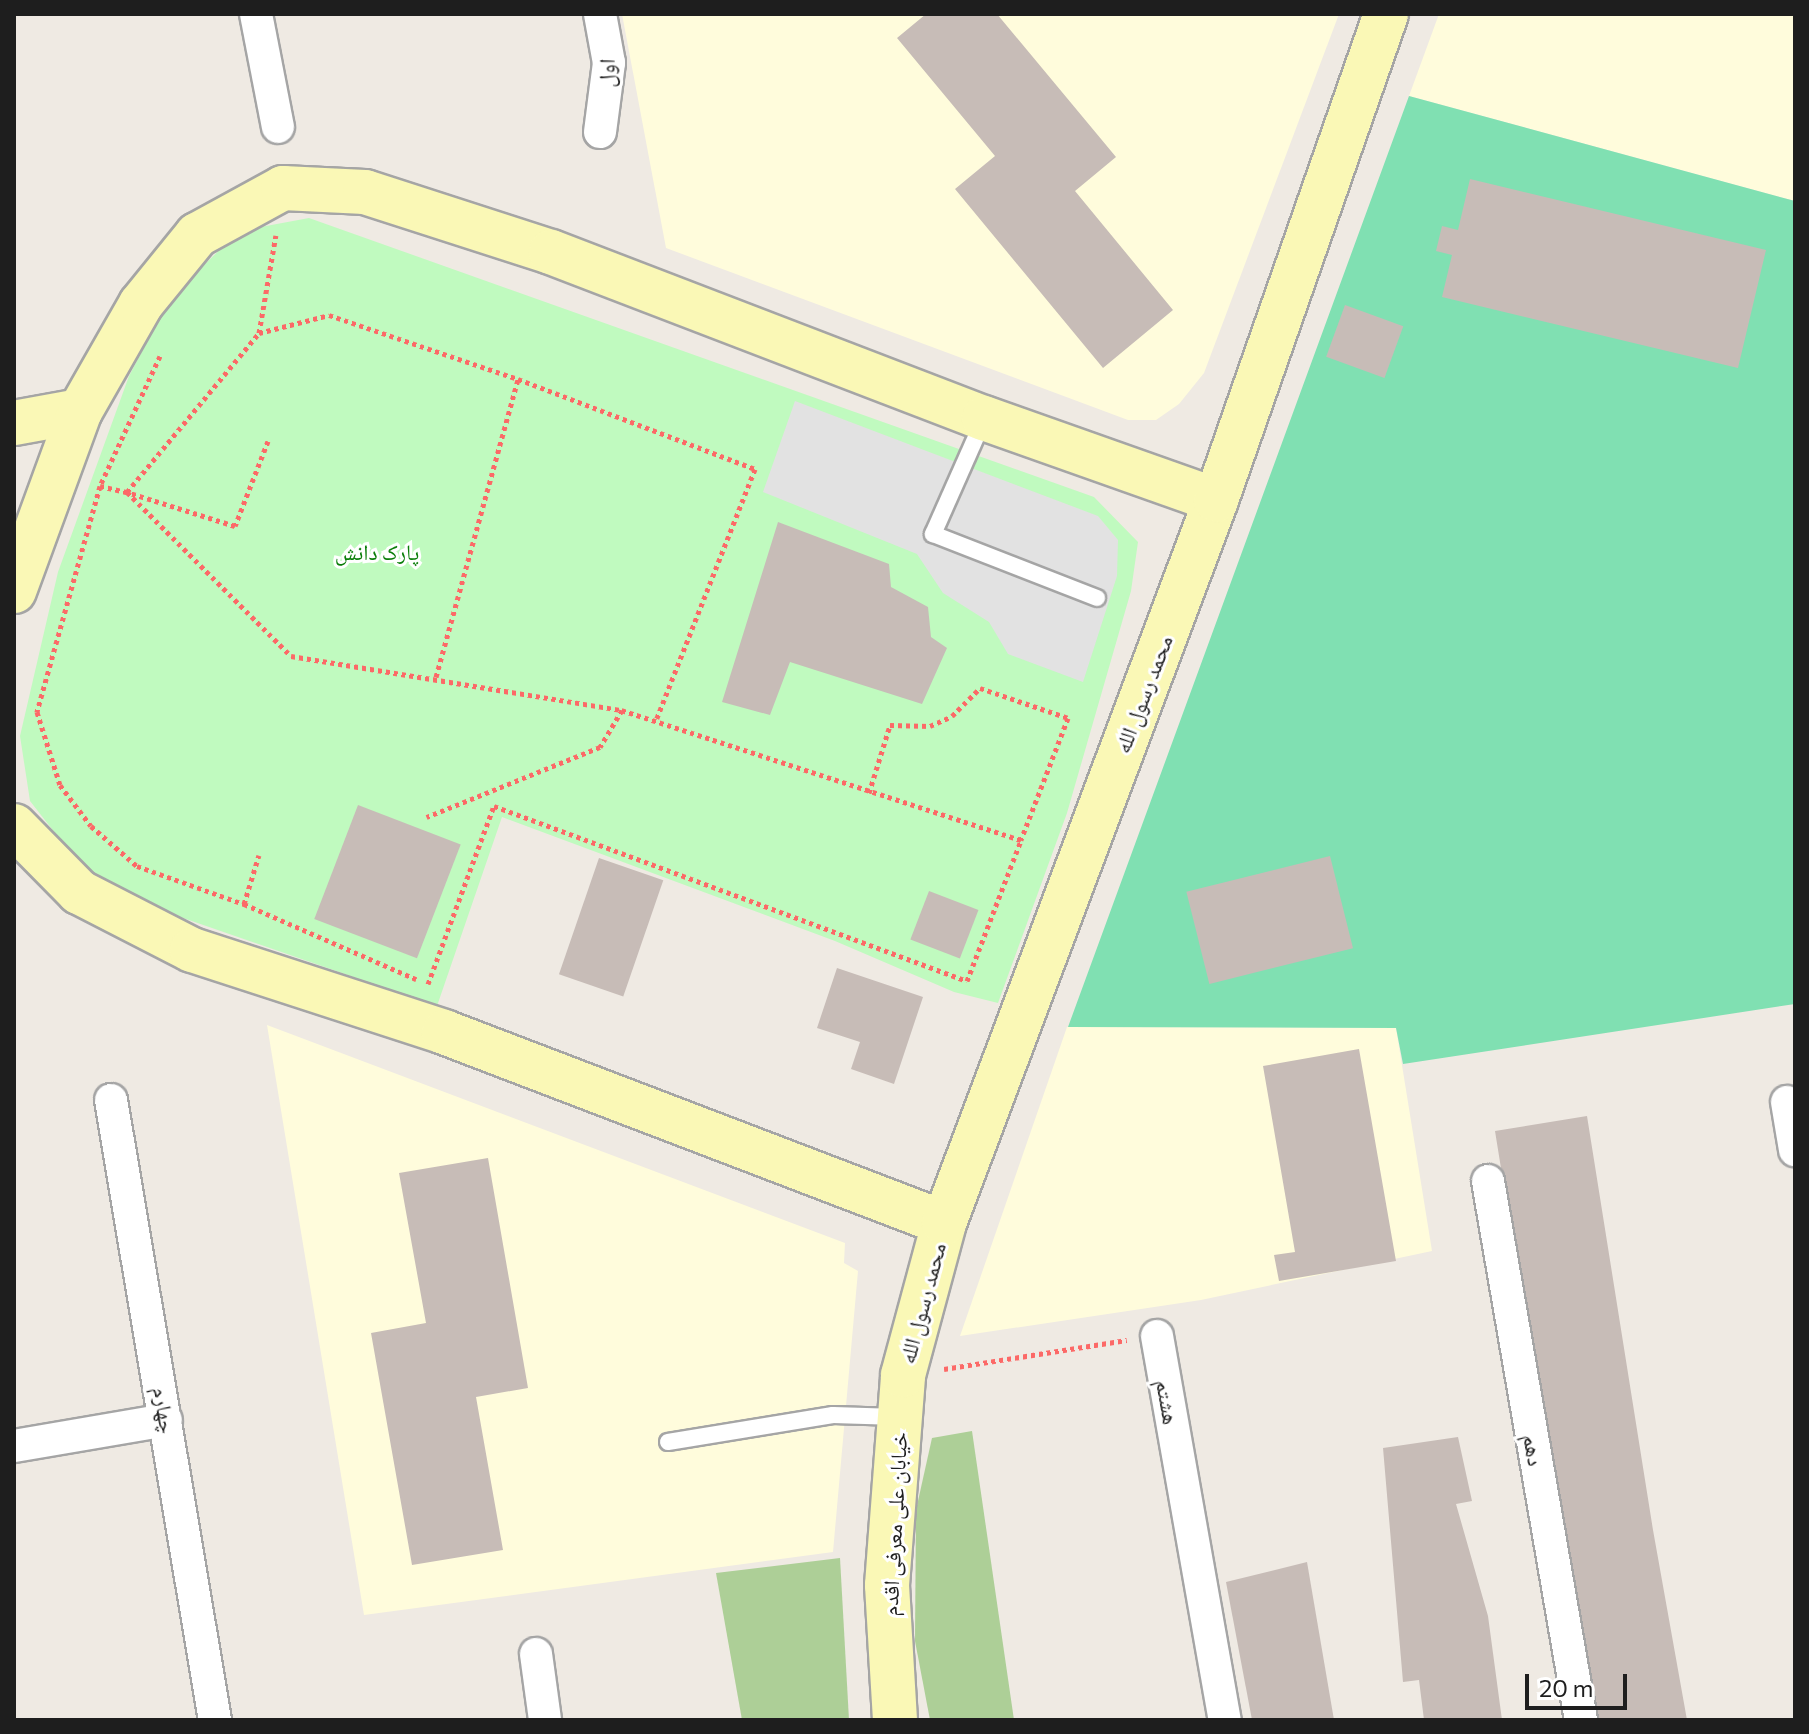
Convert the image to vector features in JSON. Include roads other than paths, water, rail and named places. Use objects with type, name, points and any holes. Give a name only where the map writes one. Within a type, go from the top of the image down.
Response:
[{"type":"street","points":[[256,14],[278,127]]},
{"type":"street","name":"اول","points":[[600,14],[609,63],[600,132]]},
{"type":"street","name":"محمد رسول الله","points":[[901,1396],[944,1223],[1216,500],[1386,14]]},
{"type":"street","points":[[14,591],[20,540],[80,411],[141,304],[197,235],[283,188],[365,192],[551,252],[984,418],[1216,500]]},
{"type":"street","points":[[14,423],[80,411]]},
{"type":"street","points":[[14,826],[79,892],[192,950],[444,1032],[944,1223]]},
{"type":"street","name":"چهارم","points":[[111,1100],[215,1720]]},
{"type":"street","points":[[1787,1102],[1795,1150]]},
{"type":"street","name":"دهم","points":[[1488,1181],[1581,1720]]},
{"type":"street","name":"هشتم","points":[[1157,1336],[1225,1720]]},
{"type":"street","name":"خیابان علی معرفی اقدم","points":[[895,1720],[887,1585],[901,1396]]},
{"type":"street","points":[[14,1446],[166,1420]]},
{"type":"street","points":[[536,1654],[545,1720]]},
{"type":"lane","points":[[984,418],[933,534],[1097,598]]},
{"type":"lane","points":[[668,1442],[833,1415],[901,1396]]},
{"type":"park label","name":"پارک دانش","points":[[377,552]]}]
